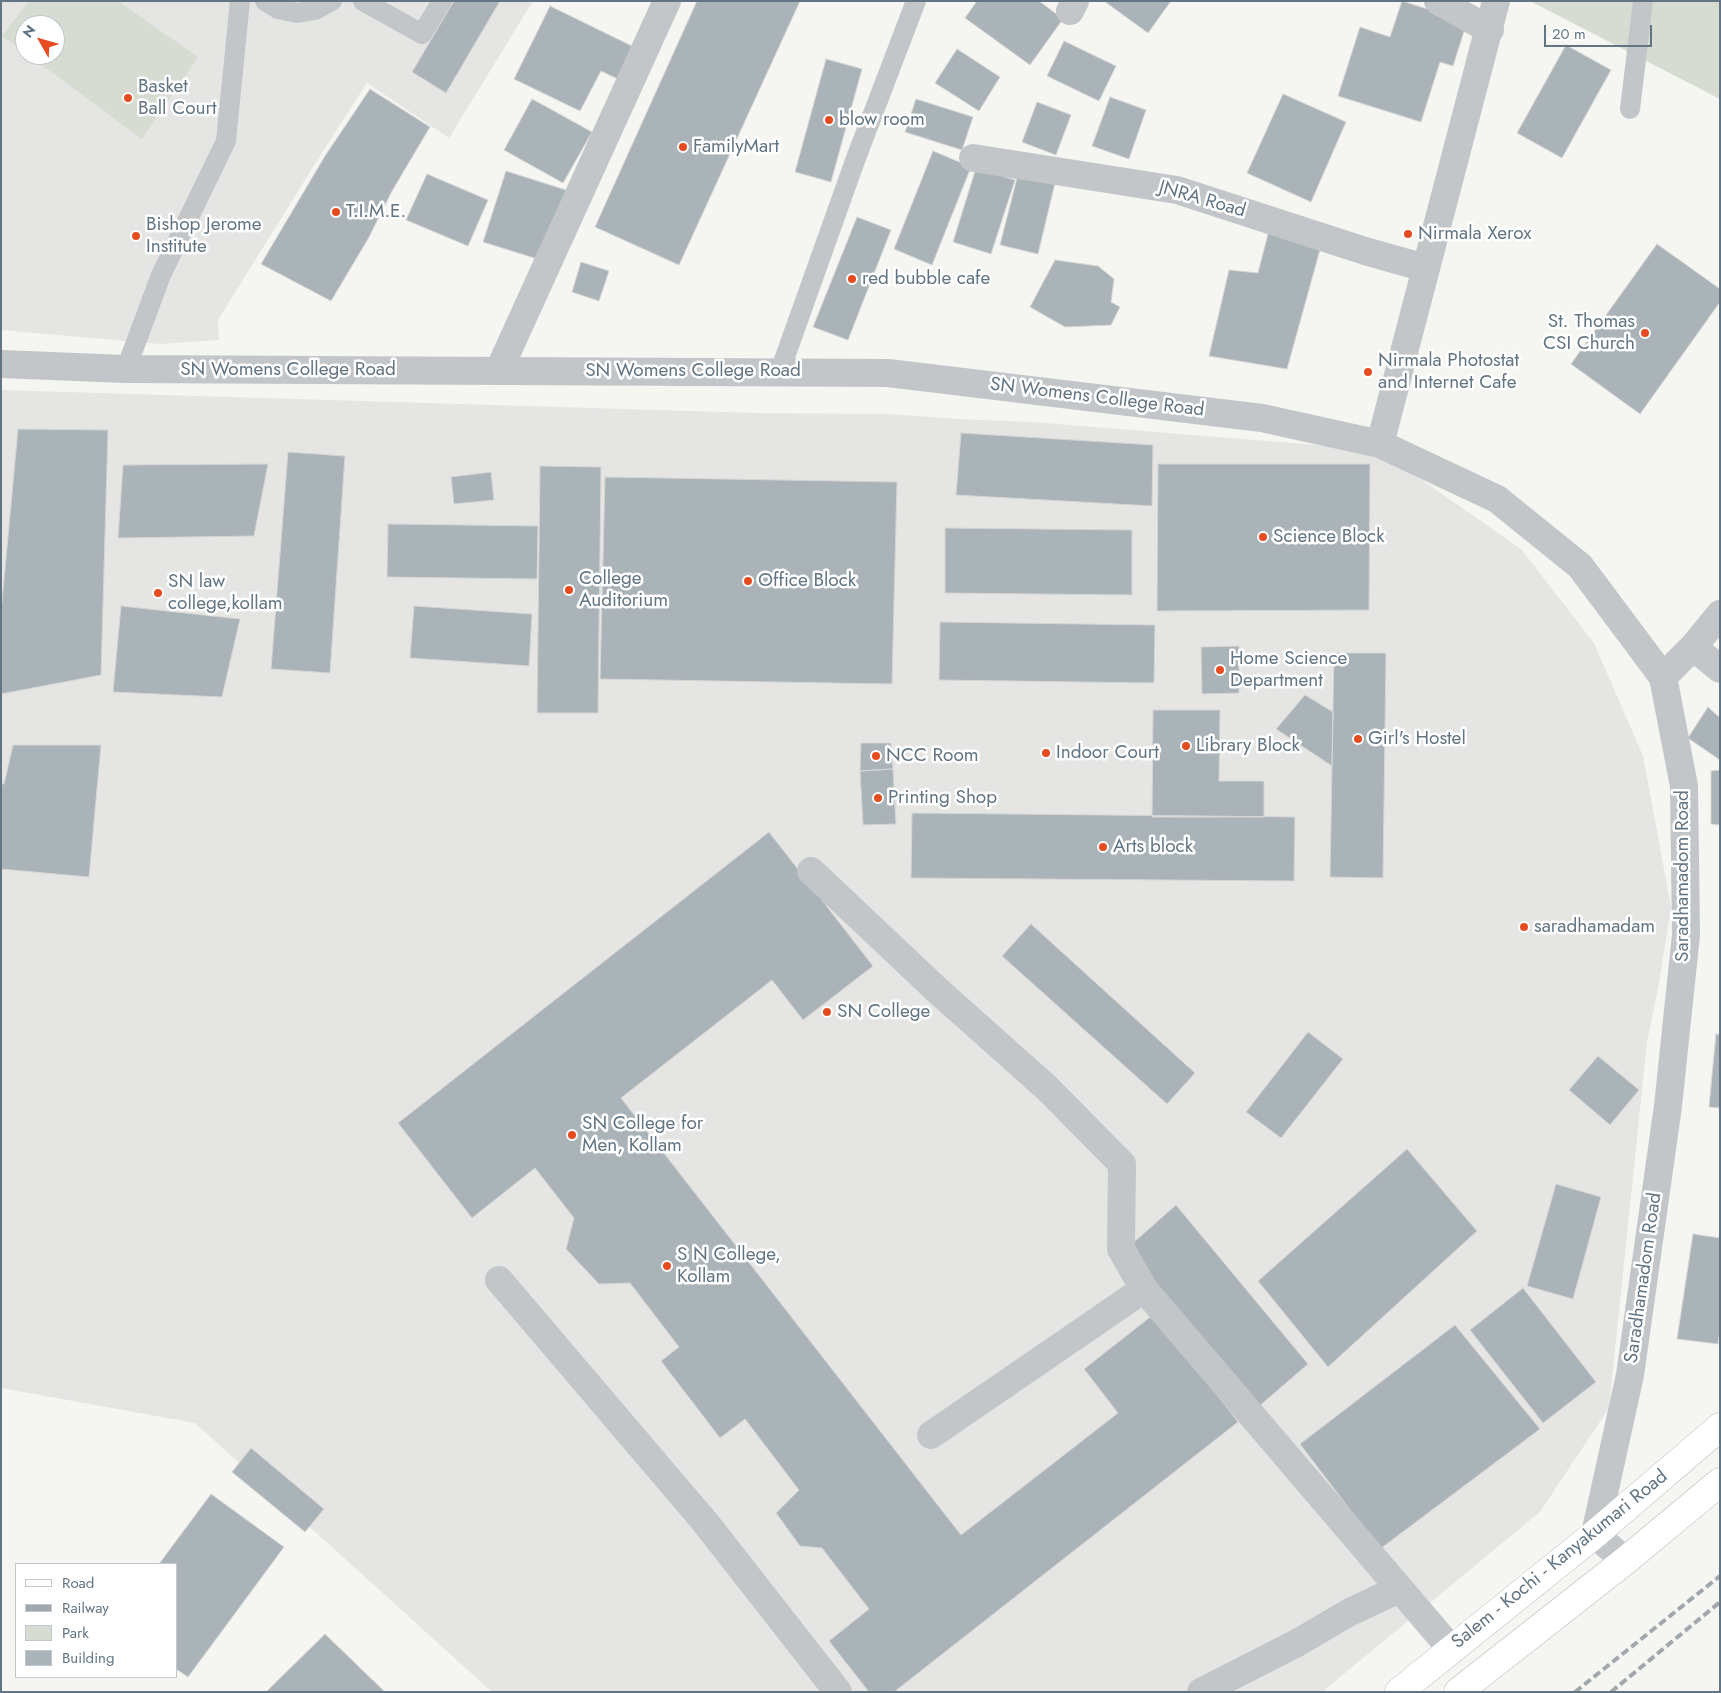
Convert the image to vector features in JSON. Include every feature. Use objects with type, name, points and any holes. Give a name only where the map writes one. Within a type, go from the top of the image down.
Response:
[{"type":"main road","name":"Salem - Kochi - Kanyakumari Road","points":[[1399,1692],[1595,1534],[1720,1427]]},
{"type":"main road","points":[[1458,1692],[1626,1561],[1720,1482]]},
{"type":"street","points":[[499,370],[667,1]]},
{"type":"street","points":[[1438,1],[1490,30]]},
{"type":"street","points":[[1380,444],[1466,113],[1490,30],[1496,1]]},
{"type":"street","name":"JNRA Road","points":[[973,158],[1178,190],[1365,251],[1425,268]]},
{"type":"street","name":"SN Womens College Road","points":[[1,364],[126,369],[888,372],[1262,418],[1380,444]]},
{"type":"street","name":"Saradhamadom Road","points":[[1380,444],[1497,499],[1580,566],[1664,677],[1684,786],[1686,935],[1668,1106],[1630,1375],[1595,1534]]},
{"type":"street","points":[[1664,677],[1720,614]]},
{"type":"street","points":[[1693,646],[1720,669]]},
{"type":"street","points":[[811,871],[937,990],[1047,1088],[1122,1164],[1121,1249],[1144,1289],[1452,1650]]},
{"type":"street","points":[[499,1280],[705,1522],[838,1692]]},
{"type":"street","points":[[931,1435],[1144,1289]]},
{"type":"street","points":[[1595,1534],[1626,1561]]},
{"type":"street","points":[[1201,1692],[1297,1643],[1350,1612],[1399,1589]]},
{"type":"lane","points":[[126,369],[161,275],[226,141],[240,1]]},
{"type":"lane","points":[[264,1],[278,9],[297,12],[316,10],[332,1]]},
{"type":"lane","points":[[363,1],[422,34],[442,1]]},
{"type":"lane","points":[[780,371],[856,158],[916,1]]},
{"type":"lane","points":[[1630,109],[1643,1]]},
{"type":"shaded area","name":"Bishop Jerome Institute","points":[[1,1],[533,1],[449,138],[367,83],[218,320],[219,340],[160,344],[1,330]]},
{"type":"shaded area","name":"SN College","points":[[1,390],[756,413],[888,414],[1032,422],[1379,450],[1521,549],[1594,643],[1643,756],[1671,907],[1647,1042],[1609,1408],[1540,1512],[1322,1692],[492,1692],[195,1423],[1,1388]]},
{"type":"green space","name":"Basket Ball Court","points":[[29,1],[118,1],[198,57],[142,139],[42,65],[65,65],[65,15],[18,15]]},
{"type":"green space","points":[[1530,1],[1720,1],[1720,99]]},
{"type":"green space","name":"Basket Ball Court","points":[[15,19],[15,45],[2,36]]},
{"type":"building","points":[[454,1],[500,1],[446,93],[412,72]]},
{"type":"building","points":[[697,1],[800,1],[679,265],[595,227]]},
{"type":"building","points":[[977,1],[1039,1],[1063,19],[1030,65],[965,18]]},
{"type":"building","points":[[1104,1],[1171,1],[1148,33]]},
{"type":"building","points":[[1402,1],[1467,22],[1453,66],[1440,62],[1421,122],[1338,96],[1360,27],[1390,37]]},
{"type":"building","points":[[550,6],[636,48],[620,80],[601,71],[580,111],[514,79]]},
{"type":"building","points":[[1064,41],[1116,66],[1099,101],[1047,76]]},
{"type":"building","points":[[1566,45],[1611,70],[1562,158],[1517,133]]},
{"type":"building","points":[[957,49],[1000,77],[979,111],[935,83]]},
{"type":"building","name":"blow room","points":[[826,59],[862,69],[831,182],[795,172]]},
{"type":"building","name":"T.I.M.E.","points":[[370,89],[430,127],[331,301],[261,264],[325,156]]},
{"type":"building","points":[[1283,94],[1346,122],[1311,202],[1247,173]]},
{"type":"building","points":[[1110,97],[1146,110],[1129,159],[1092,146]]},
{"type":"building","points":[[532,99],[592,132],[563,183],[504,150]]},
{"type":"building","points":[[916,99],[973,117],[962,150],[905,132]]},
{"type":"building","points":[[1037,102],[1071,115],[1056,155],[1022,142]]},
{"type":"building","points":[[933,151],[971,167],[932,265],[894,249]]},
{"type":"building","points":[[976,168],[1015,180],[991,254],[953,242]]},
{"type":"building","points":[[506,171],[569,191],[547,262],[483,242]]},
{"type":"building","points":[[427,174],[488,200],[468,246],[406,220]]},
{"type":"building","points":[[1018,174],[1055,183],[1038,254],[1000,245]]},
{"type":"building","name":"red bubble cafe","points":[[857,217],[891,230],[848,340],[813,327]]},
{"type":"building","points":[[1269,230],[1321,246],[1287,369],[1209,356],[1229,270],[1258,273]]},
{"type":"building","name":"St. Thomas CSI Church","points":[[1657,244],[1720,289],[1720,302],[1640,414],[1571,364]]},
{"type":"building","points":[[1055,260],[1098,266],[1114,279],[1111,302],[1120,307],[1111,325],[1065,327],[1030,307]]},
{"type":"building","points":[[581,262],[609,271],[599,301],[572,292]]},
{"type":"building","points":[[18,429],[108,430],[101,675],[1,694],[1,612]]},
{"type":"building","points":[[961,433],[1153,445],[1152,506],[956,495]]},
{"type":"building","points":[[288,452],[345,456],[330,673],[271,669]]},
{"type":"building","points":[[268,464],[254,536],[118,538],[123,465]]},
{"type":"building","name":"Science Block","points":[[1158,464],[1370,464],[1369,610],[1157,611]]},
{"type":"building","name":"College Auditorium","points":[[540,466],[601,467],[598,713],[537,713]]},
{"type":"building","points":[[491,472],[494,500],[454,504],[451,477]]},
{"type":"building","name":"Office Block","points":[[605,477],[897,482],[892,684],[600,679]]},
{"type":"building","points":[[388,524],[538,526],[537,579],[387,577]]},
{"type":"building","points":[[945,528],[1132,530],[1132,595],[945,593]]},
{"type":"building","points":[[121,606],[240,619],[222,697],[113,692]]},
{"type":"building","points":[[414,606],[532,614],[529,666],[410,658]]},
{"type":"building","points":[[940,622],[1155,625],[1154,683],[939,680]]},
{"type":"building","name":"Home Science Department","points":[[1239,646],[1239,693],[1202,694],[1201,647]]},
{"type":"building","name":"Girl's Hostel","points":[[1334,653],[1386,653],[1383,878],[1330,877]]},
{"type":"building","points":[[1305,695],[1333,712],[1332,766],[1276,729]]},
{"type":"building","points":[[1708,707],[1720,718],[1720,760],[1688,738]]},
{"type":"building","name":"Library Block","points":[[1153,710],[1220,710],[1219,781],[1264,781],[1264,817],[1152,817]]},
{"type":"building","name":"NCC Room","points":[[861,743],[891,743],[893,769],[860,771]]},
{"type":"building","points":[[13,745],[101,745],[89,877],[1,869],[1,784],[4,784]]},
{"type":"building","name":"Printing Shop","points":[[893,769],[896,824],[863,825],[860,771]]},
{"type":"building","points":[[1720,770],[1720,825],[1711,824],[1711,771]]},
{"type":"building","name":"Arts block","points":[[912,813],[1295,817],[1294,881],[911,878]]},
{"type":"building","name":"S N College, Kollam","points":[[769,832],[873,966],[803,1020],[772,980],[621,1098],[961,1535],[1118,1413],[1084,1369],[1154,1314],[1238,1422],[894,1692],[869,1692],[829,1641],[869,1609],[822,1548],[800,1546],[776,1513],[799,1490],[745,1419],[720,1438],[661,1361],[679,1347],[630,1283],[599,1284],[566,1249],[574,1218],[535,1168],[472,1218],[398,1123]]},
{"type":"building","points":[[1031,924],[1195,1073],[1167,1104],[1002,956]]},
{"type":"building","points":[[1308,1032],[1343,1059],[1281,1138],[1246,1112]]},
{"type":"building","points":[[1716,1034],[1720,1035],[1720,1108],[1709,1107]]},
{"type":"building","points":[[1598,1056],[1639,1090],[1610,1125],[1569,1090]]},
{"type":"building","points":[[1407,1149],[1477,1231],[1328,1367],[1258,1281]]},
{"type":"building","points":[[1556,1184],[1601,1197],[1573,1299],[1527,1286]]},
{"type":"building","points":[[1176,1205],[1308,1364],[1257,1408],[1124,1251]]},
{"type":"building","points":[[1693,1234],[1720,1238],[1720,1329],[1718,1344],[1677,1339]]},
{"type":"building","points":[[1523,1288],[1596,1382],[1543,1423],[1470,1330]]},
{"type":"building","points":[[1455,1325],[1540,1429],[1380,1549],[1300,1444]]},
{"type":"building","points":[[251,1448],[324,1509],[305,1532],[232,1472]]},
{"type":"building","points":[[211,1494],[284,1547],[188,1677],[178,1670],[178,1563],[160,1563]]},
{"type":"building","points":[[325,1634],[385,1692],[266,1692]]},
{"type":"railway","points":[[1575,1692],[1720,1576]]},
{"type":"railway","points":[[1611,1692],[1720,1602]]},
{"type":"place","name":"Basket Ball Court","points":[[128,98]]},
{"type":"place","name":"blow room","points":[[829,120]]},
{"type":"place","name":"FamilyMart","points":[[683,147]]},
{"type":"place","name":"T.I.M.E.","points":[[336,212]]},
{"type":"place","name":"Nirmala Xerox","points":[[1408,234]]},
{"type":"place","name":"Bishop Jerome Institute","points":[[136,236]]},
{"type":"place","name":"red bubble cafe","points":[[852,279]]},
{"type":"place","name":"St. Thomas CSI Church","points":[[1645,333]]},
{"type":"place","name":"Nirmala Photostat and Internet Cafe","points":[[1368,372]]},
{"type":"place","name":"Science Block","points":[[1263,537]]},
{"type":"place","name":"Office Block","points":[[748,581]]},
{"type":"place","name":"College Auditorium","points":[[569,590]]},
{"type":"place","name":"SN law college,kollam","points":[[158,593]]},
{"type":"place","name":"Home Science Department","points":[[1220,670]]},
{"type":"place","name":"Girl's Hostel","points":[[1358,739]]},
{"type":"place","name":"Library Block","points":[[1186,746]]},
{"type":"place","name":"Indoor Court","points":[[1046,753]]},
{"type":"place","name":"NCC Room","points":[[876,756]]},
{"type":"place","name":"Printing Shop","points":[[878,798]]},
{"type":"place","name":"Arts block","points":[[1103,847]]},
{"type":"place","name":"saradhamadam","points":[[1524,927]]},
{"type":"place","name":"SN College","points":[[827,1012]]},
{"type":"place","name":"SN College for Men, Kollam","points":[[572,1135]]},
{"type":"place","name":"S N College, Kollam","points":[[667,1266]]}]
